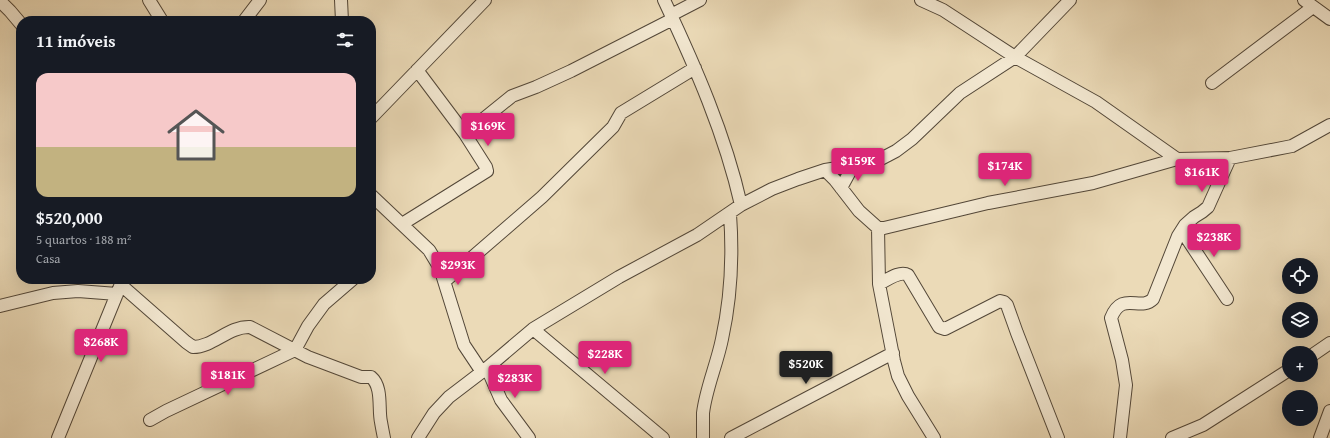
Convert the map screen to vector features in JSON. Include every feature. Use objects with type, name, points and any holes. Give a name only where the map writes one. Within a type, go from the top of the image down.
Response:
[{"type":"street","points":[[149,0],[159,16]]},
{"type":"street","points":[[248,16],[260,0]]},
{"type":"street","points":[[342,0],[342,16]]},
{"type":"street","points":[[376,113],[485,0]]},
{"type":"street","points":[[664,0],[703,87],[734,177],[741,205]]},
{"type":"street","points":[[466,134],[512,96],[571,71],[672,17],[700,0]]},
{"type":"street","points":[[921,0],[943,10],[1015,57],[1096,102],[1178,159]]},
{"type":"street","points":[[418,438],[434,413],[449,397],[533,329],[620,277],[697,235],[730,214],[741,205],[785,183],[825,170],[875,162],[896,151],[912,139],[960,93],[1015,57],[1070,0]]},
{"type":"street","points":[[0,1],[16,18]]},
{"type":"street","points":[[1212,83],[1309,3],[1330,19]]},
{"type":"street","points":[[444,281],[542,197],[613,127],[621,113],[695,68]]},
{"type":"street","points":[[402,224],[487,171],[466,134],[417,70]]},
{"type":"street","points":[[825,170],[859,211],[878,228],[891,227],[988,203],[1093,183],[1178,159],[1230,158],[1292,146],[1330,125]]},
{"type":"street","points":[[1120,438],[1126,385],[1122,360],[1111,318],[1113,311],[1119,305],[1124,303],[1143,303],[1150,302],[1153,299],[1178,236],[1185,225],[1208,207],[1230,158]]},
{"type":"street","points":[[841,188],[853,166]]},
{"type":"street","points":[[376,200],[429,250],[440,268],[458,330],[464,345],[484,370],[501,400],[529,438]]},
{"type":"street","points":[[703,438],[703,414],[726,317],[732,263],[730,214]]},
{"type":"street","points":[[878,228],[879,284],[898,376],[908,396],[934,438]]},
{"type":"street","points":[[1182,231],[1227,299]]},
{"type":"street","points":[[879,284],[901,273],[908,275],[939,327],[942,329],[945,329],[1000,301],[1004,302],[1007,305],[1058,438]]},
{"type":"street","points":[[150,420],[295,350],[308,326],[324,304],[347,284]]},
{"type":"street","points":[[120,286],[186,342],[194,347],[204,345],[242,326],[250,327],[308,356],[361,377],[371,377],[374,379],[379,397],[380,422],[384,438]]},
{"type":"street","points":[[0,306],[53,293],[78,291],[100,293],[120,286]]},
{"type":"street","points":[[58,438],[120,286]]},
{"type":"street","points":[[100,293],[112,306]]},
{"type":"street","points":[[533,329],[663,438]]},
{"type":"street","points":[[1318,352],[1330,344]]},
{"type":"street","points":[[731,438],[893,354]]},
{"type":"street","points":[[1172,438],[1203,426],[1282,375]]},
{"type":"street","points":[[1320,438],[1330,411]]}]
